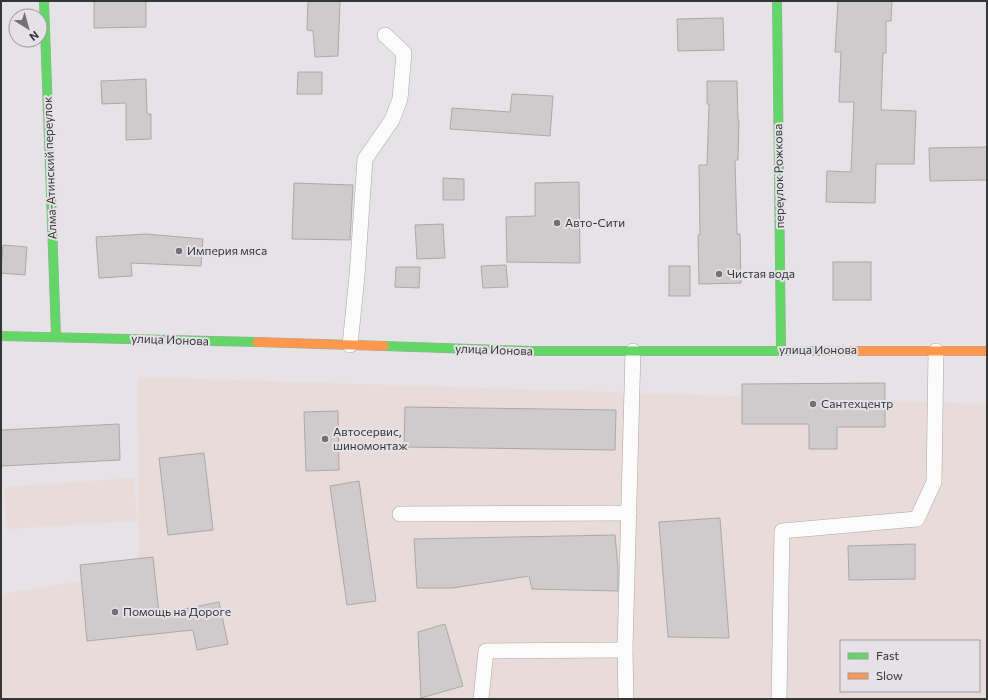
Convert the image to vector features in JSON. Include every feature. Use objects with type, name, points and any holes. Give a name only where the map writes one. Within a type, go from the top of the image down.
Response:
[{"type":"main road","name":"Алма-Атинский переулок","points":[[44,1],[56,336]]},
{"type":"main road","name":"переулок Рожкова","points":[[777,1],[781,350]]},
{"type":"main road","name":"улица Ионова","points":[[1,336],[56,336],[531,351],[987,351]]},
{"type":"lane","points":[[350,345],[357,276],[365,159],[392,120],[400,99],[404,52],[386,35]]},
{"type":"lane","points":[[626,699],[625,650],[634,351]]},
{"type":"lane","points":[[779,699],[782,531],[917,519],[934,482],[936,351]]},
{"type":"lane","points":[[400,514],[629,513]]},
{"type":"lane","points":[[481,699],[486,651],[625,650]]},
{"type":"shaded area","points":[[138,377],[987,404],[987,699],[1,699],[1,594],[139,572]]},
{"type":"shaded area","points":[[134,478],[137,521],[7,529],[4,487]]},
{"type":"building","points":[[94,1],[146,1],[146,27],[94,28]]},
{"type":"building","points":[[308,1],[340,1],[338,56],[315,57],[313,31],[307,30]]},
{"type":"building","points":[[838,1],[892,1],[891,21],[886,21],[886,53],[883,53],[881,110],[916,111],[914,164],[876,164],[875,203],[826,202],[827,171],[851,172],[854,102],[839,102],[841,52],[835,52]]},
{"type":"building","points":[[723,18],[724,50],[678,51],[677,19]]},
{"type":"building","points":[[298,72],[322,72],[322,94],[297,94]]},
{"type":"building","points":[[146,79],[147,114],[151,114],[151,139],[126,140],[126,103],[102,104],[101,81]]},
{"type":"building","points":[[707,81],[737,81],[739,120],[738,160],[735,160],[737,234],[740,234],[741,283],[699,284],[699,165],[707,165],[709,104],[707,104]]},
{"type":"building","points":[[512,94],[553,96],[550,136],[450,129],[452,108],[510,112]]},
{"type":"building","points":[[987,147],[987,180],[930,181],[929,148]]},
{"type":"building","points":[[443,178],[464,179],[464,200],[443,200]]},
{"type":"building","name":"Авто-Сити","points":[[579,182],[580,263],[507,262],[506,217],[535,216],[535,183]]},
{"type":"building","points":[[294,183],[353,185],[350,240],[292,239]]},
{"type":"building","points":[[443,224],[445,258],[417,259],[415,225]]},
{"type":"building","points":[[146,234],[203,239],[201,266],[131,263],[132,276],[99,278],[96,237]]},
{"type":"building","points":[[3,245],[27,247],[25,275],[1,273]]},
{"type":"building","points":[[833,262],[871,262],[871,300],[833,300]]},
{"type":"building","points":[[506,265],[508,287],[483,288],[481,266]]},
{"type":"building","points":[[669,266],[690,266],[690,296],[669,296]]},
{"type":"building","points":[[396,267],[420,267],[419,288],[395,287]]},
{"type":"building","name":"Сантехцентр","points":[[885,383],[885,427],[837,427],[837,449],[809,449],[809,424],[742,424],[742,384]]},
{"type":"building","points":[[405,407],[616,410],[615,450],[404,447]]},
{"type":"building","points":[[338,411],[339,470],[306,471],[304,412]]},
{"type":"building","points":[[119,424],[120,460],[1,466],[1,430]]},
{"type":"building","points":[[204,453],[213,530],[168,535],[159,458]]},
{"type":"building","points":[[359,481],[376,601],[347,605],[330,486]]},
{"type":"building","points":[[720,518],[729,638],[668,637],[659,522]]},
{"type":"building","points":[[615,535],[618,568],[618,591],[532,589],[529,576],[453,588],[417,588],[414,539]]},
{"type":"building","points":[[915,544],[915,579],[849,580],[848,546]]},
{"type":"building","points":[[153,557],[159,614],[219,602],[228,644],[197,650],[193,630],[87,641],[80,565]]},
{"type":"building","points":[[445,624],[463,686],[421,698],[418,632]]},
{"type":"traffic: fast","points":[[44,1],[56,336]]},
{"type":"traffic: fast","points":[[777,1],[781,350]]},
{"type":"traffic: fast","points":[[1,336],[257,342]]},
{"type":"traffic: fast","points":[[384,346],[531,351],[827,351]]},
{"type":"traffic: slow","points":[[257,342],[384,346]]},
{"type":"traffic: slow","points":[[827,351],[987,351]]},
{"type":"place","name":"Авто-Сити","points":[[557,223]]},
{"type":"place","name":"Империя мяса","points":[[179,251]]},
{"type":"place","name":"Чистая вода","points":[[719,274]]},
{"type":"place","name":"Сантехцентр","points":[[813,404]]},
{"type":"place","name":"Автосервис, шиномонтаж","points":[[325,439]]},
{"type":"place","name":"Помощь на Дороге","points":[[115,612]]}]
